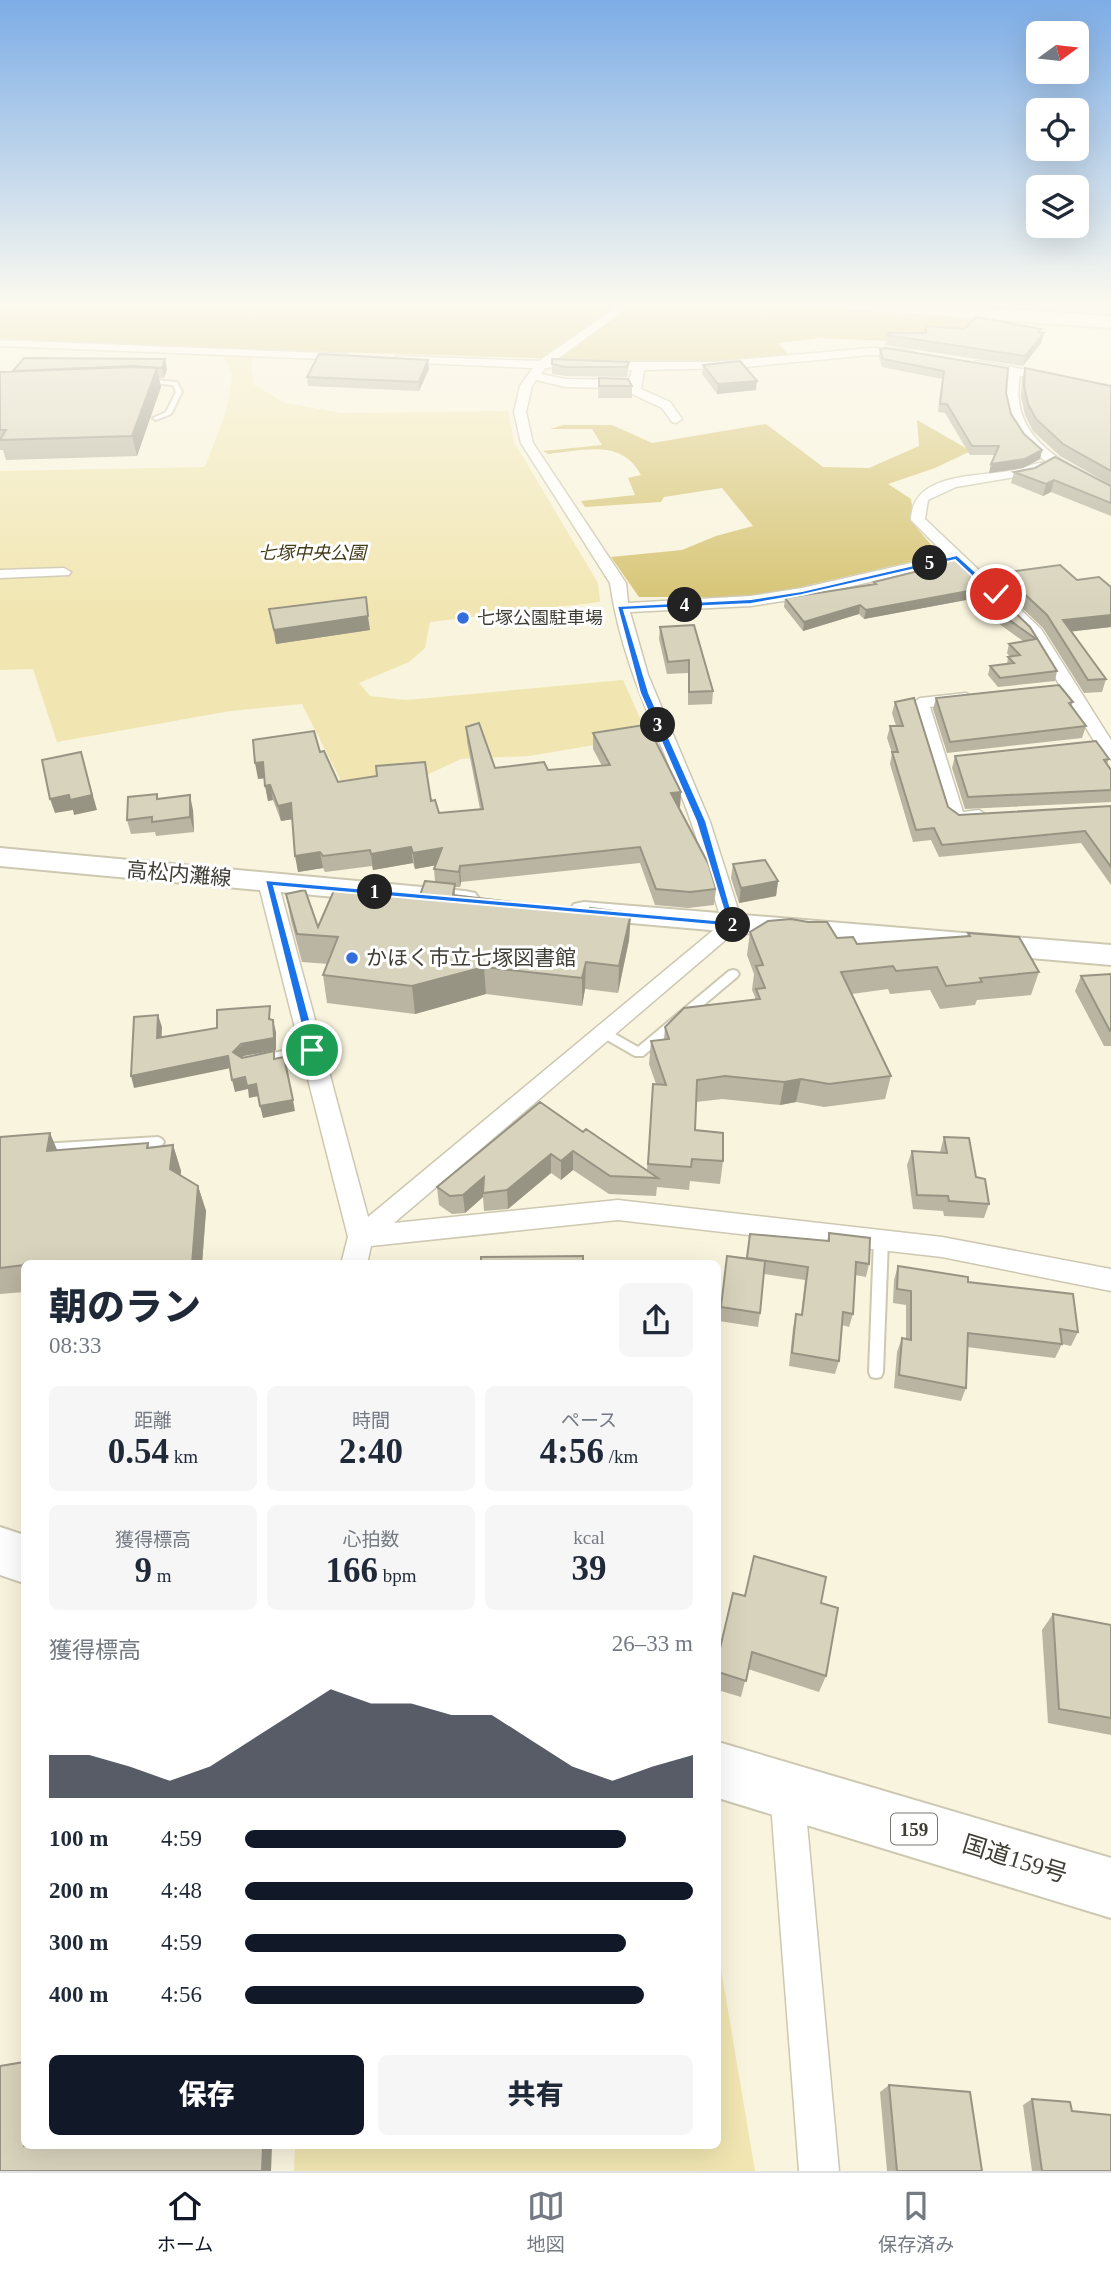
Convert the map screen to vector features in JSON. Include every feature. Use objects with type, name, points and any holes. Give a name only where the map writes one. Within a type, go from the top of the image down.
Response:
[{"type":"highway","points":[[0,1551],[21,1558]]},
{"type":"highway","name":"国道159号","points":[[721,1771],[1111,1888]]},
{"type":"main road","name":"高松内灘線","points":[[0,857],[487,902]]},
{"type":"main road","points":[[555,908],[1111,955]]},
{"type":"street","points":[[360,1237],[733,925],[701,821],[645,693],[620,608],[618,583],[527,443],[520,412],[522,405]]},
{"type":"street","points":[[666,405],[676,419]]},
{"type":"street","points":[[1013,405],[1030,439],[1051,461],[1111,493]]},
{"type":"street","points":[[1051,461],[1027,474],[957,483],[925,496],[918,507],[918,520],[1035,632],[1070,687],[1102,747]]},
{"type":"street","points":[[620,608],[751,601],[802,593],[957,557]]},
{"type":"street","points":[[0,574],[64,572]]},
{"type":"street","points":[[1043,690],[1070,687]]},
{"type":"street","points":[[988,696],[920,703],[946,762],[956,818],[995,816]]},
{"type":"street","points":[[268,882],[360,1237],[355,1260]]},
{"type":"street","points":[[360,1237],[618,1210],[942,1247],[1111,1280]]},
{"type":"street","points":[[787,1791],[819,2171]]},
{"type":"lane","points":[[156,418],[169,413],[173,405]]},
{"type":"lane","points":[[604,1033],[639,1053],[733,974]]},
{"type":"lane","points":[[244,1062],[312,1050]]},
{"type":"lane","points":[[26,1150],[158,1142]]},
{"type":"lane","points":[[876,1372],[881,1240]]},
{"type":"green space","name":"七塚中央公園","points":[[228,405],[298,405],[342,413],[508,411],[514,442],[598,583],[600,602],[430,622],[425,648],[409,662],[359,683],[370,696],[406,700],[623,680],[648,736],[529,756],[461,759],[414,781],[348,795],[302,704],[230,711],[57,742],[33,669],[0,670],[0,471],[205,467]]},
{"type":"green space","points":[[721,1969],[755,2171],[294,2171],[295,2149],[721,2149]]},
{"type":"shaded area","points":[[917,420],[971,451],[935,468],[888,484],[911,499],[915,526],[940,555],[756,597],[639,597],[611,557],[682,550],[716,536],[753,526],[722,488],[664,497],[661,502],[585,507],[581,501],[635,495],[628,478],[641,475],[633,463],[612,451],[588,450],[548,454],[543,451],[602,445],[592,429],[550,429],[563,425],[612,425],[652,443],[766,424],[823,467],[869,468],[919,446]]},
{"type":"building","points":[[0,405],[143,405],[132,436],[0,440],[6,430],[0,430]]},
{"type":"building","points":[[948,405],[1009,405],[1011,414],[1024,434],[1042,450],[1025,459],[991,464],[999,446],[972,446]]},
{"type":"building","points":[[1029,405],[1111,405],[1111,471],[1063,444],[1036,419]]},
{"type":"building","points":[[1055,457],[1111,486],[1111,503],[1054,480],[1046,484],[1014,472],[1035,468]]},
{"type":"building","points":[[958,558],[1030,627],[1057,671],[1000,678],[990,666],[1014,663],[1008,657],[1020,655],[1009,644],[1036,639],[968,591],[866,610],[860,605],[804,622],[785,598],[876,584],[874,582],[939,566],[935,562]]},
{"type":"building","points":[[1060,565],[1077,580],[1099,577],[1111,587],[1111,615],[1063,620],[1106,679],[1088,680],[1047,615],[1002,573]]},
{"type":"building","points":[[366,597],[368,616],[274,630],[269,609]]},
{"type":"building","points":[[694,625],[713,691],[689,692],[689,660],[668,662],[660,627]]},
{"type":"building","points":[[1059,685],[1073,702],[1069,703],[1086,726],[950,742],[936,698]]},
{"type":"building","points":[[914,698],[948,807],[959,815],[1111,806],[1111,867],[1085,831],[942,845],[934,828],[916,830],[892,752],[898,752],[890,726],[903,726],[895,702]]},
{"type":"building","points":[[479,723],[495,768],[544,762],[548,770],[610,765],[593,733],[644,725],[654,738],[681,792],[671,793],[709,865],[716,889],[690,892],[656,889],[640,847],[460,866],[459,872],[434,869],[442,848],[413,853],[411,847],[371,854],[370,850],[323,856],[320,852],[295,856],[291,803],[278,806],[270,785],[265,786],[263,762],[255,763],[253,740],[314,731],[320,752],[324,751],[338,782],[377,776],[376,766],[425,762],[431,801],[435,800],[439,813],[483,809],[466,727]]},
{"type":"building","points":[[1096,741],[1109,759],[1104,760],[1111,770],[1111,790],[968,797],[955,756]]},
{"type":"building","points":[[81,752],[92,795],[70,800],[69,795],[50,799],[42,760]]},
{"type":"building","points":[[157,794],[157,799],[190,795],[190,817],[152,822],[152,817],[127,820],[128,797]]},
{"type":"building","points":[[765,860],[778,881],[741,888],[733,864]]},
{"type":"building","points":[[425,881],[455,884],[453,895],[590,911],[590,908],[631,913],[619,966],[586,962],[582,978],[484,967],[412,986],[323,975],[338,937],[297,934],[286,894],[305,890],[318,927],[335,888],[419,898]]},
{"type":"building","points":[[791,919],[827,922],[837,938],[853,937],[857,944],[970,936],[968,933],[1019,937],[1039,972],[980,978],[982,982],[946,986],[937,967],[896,971],[893,966],[841,972],[891,1076],[829,1084],[801,1079],[784,1082],[725,1076],[697,1080],[695,1130],[723,1133],[723,1161],[692,1159],[691,1167],[648,1164],[653,1084],[666,1085],[651,1041],[669,1039],[665,1027],[684,1008],[760,999],[756,989],[765,988],[756,966],[763,965],[750,932],[768,921]]},
{"type":"building","points":[[1111,974],[1111,1031],[1110,1031],[1081,976]]},
{"type":"building","points":[[270,1006],[269,1019],[273,1020],[274,1038],[241,1044],[233,1052],[242,1058],[274,1051],[274,1059],[284,1057],[293,1100],[260,1106],[256,1084],[247,1086],[245,1077],[232,1080],[228,1056],[131,1076],[134,1017],[158,1015],[157,1038],[217,1028],[217,1010]]},
{"type":"building","points":[[540,1102],[583,1132],[586,1129],[658,1178],[610,1176],[573,1151],[561,1161],[551,1154],[507,1190],[483,1193],[484,1177],[463,1195],[450,1196],[437,1187]]},
{"type":"building","points":[[50,1133],[47,1151],[148,1143],[147,1148],[173,1145],[170,1169],[198,1186],[192,1260],[21,1260],[21,1265],[0,1268],[0,1137]]},
{"type":"building","points":[[944,1137],[969,1138],[976,1177],[985,1179],[989,1204],[949,1201],[948,1196],[917,1195],[912,1151],[947,1153]]},
{"type":"building","points":[[829,1233],[870,1238],[869,1264],[856,1262],[853,1314],[843,1312],[839,1361],[792,1353],[796,1314],[802,1315],[808,1267],[747,1258],[750,1234],[829,1241]]},
{"type":"building","points":[[583,1256],[583,1260],[481,1260],[481,1257]]},
{"type":"building","points":[[727,1256],[765,1261],[760,1313],[721,1307]]},
{"type":"building","points":[[898,1266],[968,1277],[968,1282],[1073,1294],[1078,1332],[1060,1329],[1062,1344],[968,1333],[966,1388],[899,1375],[902,1338],[911,1340],[911,1291],[897,1289]]},
{"type":"building","points":[[754,1556],[826,1577],[821,1603],[838,1608],[826,1676],[752,1652],[746,1681],[721,1673],[721,1644],[733,1593],[745,1596]]},
{"type":"building","points":[[1053,1614],[1111,1625],[1111,1718],[1059,1709]]},
{"type":"building","points":[[21,2062],[21,2149],[263,2149],[262,2171],[0,2171],[0,2066]]},
{"type":"building","points":[[889,2085],[970,2092],[982,2171],[897,2171]]},
{"type":"building","points":[[1032,2099],[1070,2102],[1072,2111],[1111,2115],[1111,2171],[1042,2171]]},
{"type":"place","name":"七塚公園駐車場","points":[[463,618]]},
{"type":"place","name":"かほく市立七塚図書館","points":[[352,958]]},
{"type":"route","points":[[312,1050],[268,882],[733,925],[701,821],[645,693],[620,608],[751,601],[802,593],[957,557],[996,594]]}]
